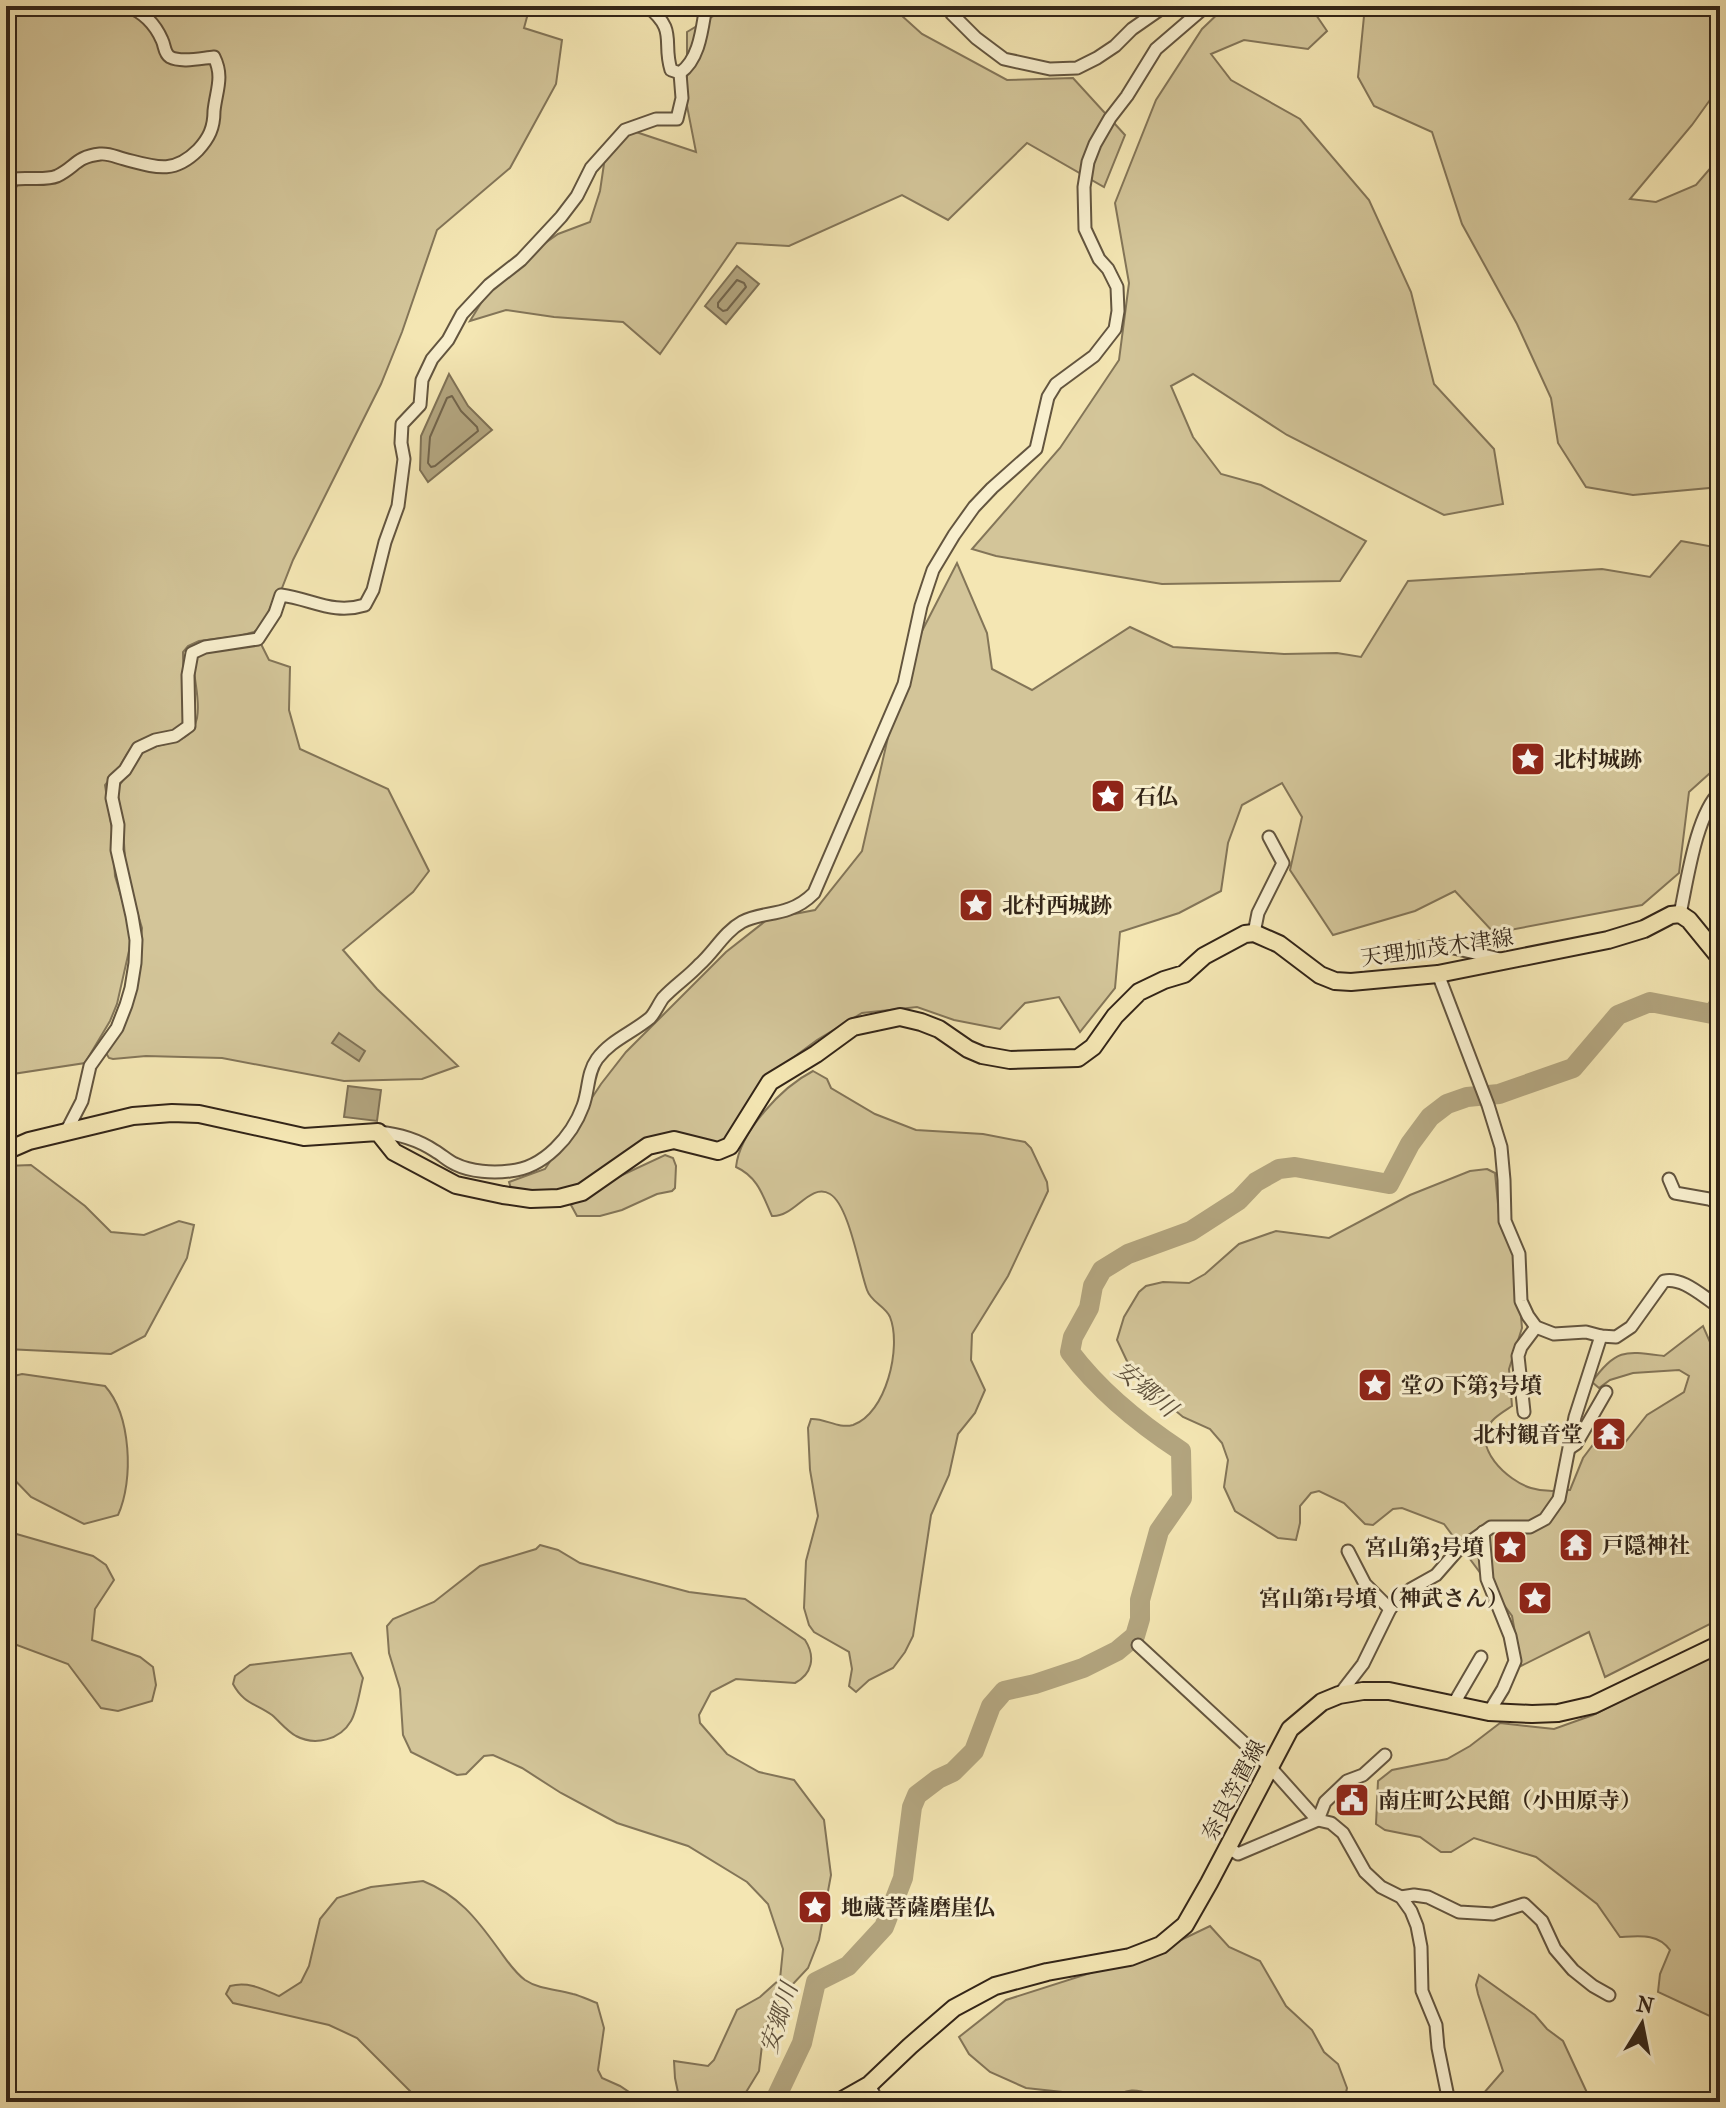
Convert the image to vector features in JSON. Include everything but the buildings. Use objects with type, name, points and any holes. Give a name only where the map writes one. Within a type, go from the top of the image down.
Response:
[{"type":"main road","points":[[1680,914],[1689,920],[1720,958]]},
{"type":"main road","name":"天理加茂木津線","points":[[1254,933],[1279,944],[1320,975],[1335,981],[1351,982],[1438,974],[1509,961],[1608,940],[1680,914]]},
{"type":"main road","points":[[6,1151],[29,1141],[133,1116],[199,1114],[304,1137],[378,1132],[394,1152],[456,1185],[531,1199],[559,1198],[582,1192],[648,1146],[674,1140],[718,1151],[730,1146],[770,1082],[853,1027],[900,1017],[939,1029],[982,1055],[1010,1060],[1078,1058],[1093,1047],[1115,1016],[1139,992],[1184,974],[1204,956],[1245,934],[1254,933]]},
{"type":"main road","name":"奈良笠置線","points":[[839,2102],[869,2085],[954,2008],[995,1986],[1047,1972],[1130,1957],[1161,1945],[1185,1925],[1290,1729],[1322,1702],[1363,1691],[1389,1691],[1489,1712],[1558,1713],[1593,1705],[1720,1644]]},
{"type":"street","points":[[6,190],[14,179],[51,178],[83,157],[105,153],[164,169],[190,158],[208,140],[214,123],[216,89],[220,77],[214,57],[171,58],[149,20],[127,6]]},
{"type":"street","points":[[647,6],[667,30],[668,62],[671,70],[680,73],[687,69],[693,59],[706,6]]},
{"type":"street","points":[[949,6],[952,14],[976,38],[1004,59],[1050,69],[1077,68],[1097,58],[1165,6]]},
{"type":"street","points":[[378,1132],[415,1139],[457,1165],[478,1171],[510,1171],[542,1160],[568,1133],[583,1105],[595,1062],[610,1044],[651,1017],[663,998],[701,964],[739,923],[788,910],[814,893],[904,684],[921,606],[933,570],[974,507],[1036,449],[1048,397],[1056,384],[1094,356],[1115,329],[1117,287],[1085,229],[1084,187],[1088,162],[1110,118],[1156,49],[1206,6]]},
{"type":"street","points":[[66,1132],[82,1101],[90,1066],[117,1028],[126,1005],[135,963],[136,940],[117,850],[118,825],[112,798],[114,780],[125,770],[138,748],[175,736],[189,726],[188,675],[192,653],[205,647],[258,639],[275,613],[281,595],[300,597],[330,608],[352,609],[365,605],[373,590],[398,506],[404,459],[402,424],[420,405],[422,380],[432,359],[448,340],[462,314],[489,285],[521,260],[561,217],[577,196],[591,168],[625,130],[656,119],[677,119],[682,98],[680,73]]},
{"type":"street","points":[[1680,914],[1700,829],[1711,800],[1720,792]]},
{"type":"street","points":[[1254,933],[1258,913],[1283,863],[1269,837]]},
{"type":"street","points":[[1419,947],[1441,945],[1509,961]]},
{"type":"street","points":[[1438,974],[1501,1147],[1505,1221],[1519,1254],[1521,1301],[1536,1327],[1554,1334],[1586,1332],[1616,1337],[1631,1327],[1664,1281],[1669,1279],[1678,1281],[1715,1304],[1720,1301]]},
{"type":"street","points":[[1669,1179],[1675,1193],[1720,1204]]},
{"type":"street","points":[[1524,1412],[1518,1356],[1536,1327]]},
{"type":"street","points":[[1339,1695],[1363,1664],[1390,1609],[1411,1589],[1436,1575],[1457,1551],[1491,1527],[1530,1527],[1545,1519],[1559,1499],[1575,1417],[1601,1336]]},
{"type":"street","points":[[1569,1448],[1576,1444],[1606,1392]]},
{"type":"street","points":[[1483,1532],[1487,1579],[1510,1636],[1515,1661],[1489,1712]]},
{"type":"street","points":[[1348,1551],[1365,1584],[1390,1609]]},
{"type":"street","points":[[1138,1645],[1270,1767],[1318,1820],[1331,1823],[1343,1833],[1365,1872],[1381,1887],[1401,1897],[1411,1911],[1421,1947],[1422,1991],[1436,2025],[1447,2092]]},
{"type":"street","points":[[1453,1705],[1481,1657]]},
{"type":"street","points":[[1228,1847],[1238,1854],[1318,1820],[1325,1802],[1347,1781],[1363,1775],[1385,1755]]},
{"type":"street","points":[[1401,1897],[1428,1897],[1459,1912],[1493,1914],[1524,1904],[1542,1921],[1555,1949],[1573,1970],[1609,1995]]},
{"type":"street","points":[[869,2085],[878,2102]]},
{"type":"shaded area","points":[[6,6],[530,6],[524,28],[562,40],[556,84],[510,168],[437,230],[381,384],[263,625],[254,632],[199,641],[188,646],[183,652],[184,722],[178,728],[136,743],[105,785],[115,876],[131,929],[117,1004],[110,1021],[85,1063],[6,1075]]},
{"type":"shaded area","points":[[730,6],[891,6],[922,34],[1007,80],[1073,78],[1125,135],[1104,187],[1027,143],[948,220],[902,195],[789,246],[737,243],[660,354],[623,322],[506,310],[470,321],[497,277],[558,234],[590,222],[600,191],[605,157],[630,130],[696,152],[687,106],[687,32]]},
{"type":"shaded area","points":[[1226,6],[1310,6],[1327,31],[1308,49],[1244,40],[1211,54],[1231,80],[1300,119],[1369,200],[1411,292],[1434,384],[1494,449],[1503,504],[1444,515],[1287,435],[1193,374],[1171,386],[1193,437],[1221,474],[1261,485],[1366,541],[1340,581],[1162,584],[996,556],[972,549],[1060,448],[1119,360],[1129,283],[1115,203],[1156,100],[1202,29]]},
{"type":"shaded area","points":[[1365,6],[1720,6],[1720,86],[1630,199],[1656,202],[1696,185],[1720,157],[1720,487],[1633,495],[1586,487],[1558,443],[1551,398],[1517,324],[1462,224],[1432,132],[1374,106],[1358,77]]},
{"type":"shaded area","points":[[1681,541],[1720,548],[1720,764],[1689,792],[1679,873],[1642,905],[1494,933],[1455,891],[1415,911],[1333,935],[1290,870],[1302,817],[1282,783],[1242,805],[1228,843],[1221,891],[1179,913],[1120,932],[1115,988],[1080,1032],[1059,997],[1025,1003],[1000,1029],[954,1020],[917,1007],[862,1013],[817,1040],[771,1074],[730,1137],[714,1145],[672,1134],[654,1136],[582,1185],[551,1194],[512,1191],[509,1182],[545,1169],[626,1052],[726,952],[768,919],[815,910],[862,851],[891,724],[922,631],[957,563],[987,633],[992,669],[1032,690],[1130,627],[1173,647],[1284,654],[1337,653],[1361,657],[1408,581],[1602,569],[1650,577]]},
{"type":"shaded area","points":[[260,642],[269,660],[290,667],[289,710],[300,749],[388,789],[429,871],[413,892],[343,950],[377,989],[458,1066],[422,1079],[344,1081],[222,1058],[146,1056],[113,1059],[104,1050],[140,955],[142,928],[126,874],[117,788],[142,753],[180,739],[193,728],[198,710],[194,657]]},
{"type":"shaded area","points":[[813,1071],[827,1079],[831,1088],[875,1114],[916,1130],[983,1134],[1025,1142],[1047,1182],[1048,1191],[1008,1276],[972,1334],[971,1360],[985,1390],[975,1413],[958,1434],[949,1475],[931,1515],[913,1636],[893,1668],[869,1680],[856,1692],[849,1686],[852,1669],[849,1652],[814,1632],[804,1608],[806,1561],[818,1516],[810,1470],[808,1428],[811,1419],[842,1426],[853,1425],[874,1408],[888,1378],[894,1345],[893,1330],[888,1313],[867,1290],[848,1223],[837,1200],[830,1194],[816,1193],[788,1212],[772,1216],[755,1182],[736,1167],[745,1139],[764,1112],[788,1088]]},
{"type":"shaded area","points":[[665,1155],[673,1158],[676,1166],[675,1188],[672,1191],[600,1216],[577,1216],[571,1205],[618,1177]]},
{"type":"shaded area","points":[[31,1165],[85,1206],[111,1232],[144,1235],[179,1221],[194,1225],[187,1258],[145,1336],[111,1354],[6,1349],[6,1166]]},
{"type":"shaded area","points":[[1487,1169],[1495,1173],[1500,1225],[1516,1259],[1522,1328],[1509,1369],[1512,1406],[1494,1419],[1486,1431],[1489,1452],[1503,1471],[1531,1488],[1570,1490],[1583,1458],[1595,1442],[1623,1445],[1647,1415],[1684,1392],[1689,1376],[1679,1370],[1633,1373],[1610,1380],[1599,1388],[1592,1382],[1608,1363],[1623,1354],[1664,1356],[1703,1326],[1720,1365],[1720,1619],[1605,1677],[1589,1632],[1521,1666],[1512,1616],[1444,1524],[1402,1508],[1393,1509],[1373,1525],[1365,1524],[1344,1503],[1319,1491],[1311,1493],[1300,1506],[1296,1540],[1278,1538],[1235,1511],[1224,1487],[1228,1460],[1222,1443],[1210,1429],[1183,1417],[1134,1376],[1117,1340],[1124,1317],[1146,1286],[1163,1282],[1189,1283],[1205,1274],[1239,1244],[1276,1231],[1329,1238],[1410,1195],[1470,1171]]},
{"type":"shaded area","points":[[22,1374],[105,1386],[114,1398],[125,1430],[128,1466],[118,1515],[84,1524],[31,1497],[6,1471],[6,1378]]},
{"type":"shaded area","points":[[6,1531],[93,1556],[106,1565],[114,1580],[95,1609],[92,1640],[140,1657],[153,1667],[156,1685],[152,1701],[118,1711],[101,1708],[68,1664],[17,1645],[6,1647]]},
{"type":"shaded area","points":[[540,1545],[558,1550],[580,1563],[689,1592],[745,1599],[805,1640],[808,1646],[811,1659],[809,1670],[795,1683],[736,1679],[711,1692],[699,1715],[700,1723],[727,1754],[759,1772],[794,1780],[824,1820],[831,1875],[819,1940],[808,1968],[776,2002],[764,2028],[759,2071],[740,2102],[680,2102],[674,2061],[708,2066],[714,2060],[737,2010],[760,1997],[780,1979],[783,1949],[768,1904],[747,1882],[688,1846],[617,1823],[522,1768],[493,1755],[484,1756],[466,1774],[457,1775],[411,1752],[403,1735],[400,1689],[389,1653],[387,1626],[393,1619],[434,1602],[480,1566],[536,1549]]},
{"type":"shaded area","points":[[1720,1650],[1720,2030],[1710,2016],[1658,1992],[1660,1974],[1670,1950],[1665,1945],[1648,1937],[1620,1937],[1597,1904],[1536,1857],[1474,1838],[1451,1852],[1441,1852],[1420,1837],[1385,1830],[1376,1824],[1378,1781],[1392,1770],[1447,1759],[1500,1723],[1554,1729],[1593,1715]]},
{"type":"shaded area","points":[[351,1653],[363,1678],[353,1717],[340,1733],[319,1741],[296,1736],[272,1715],[246,1699],[233,1684],[235,1676],[250,1665]]},
{"type":"shaded area","points":[[423,1881],[465,1908],[525,1980],[597,2003],[604,2028],[598,2070],[602,2078],[620,2086],[640,2102],[415,2102],[411,2092],[357,2038],[329,2025],[233,2003],[226,1994],[230,1986],[243,1984],[279,1996],[301,1982],[309,1966],[320,1919],[337,1898],[371,1887]]},
{"type":"shaded area","points":[[1210,1926],[1229,1947],[1260,1961],[1286,2006],[1312,2030],[1324,2052],[1338,2064],[1347,2088],[1344,2102],[1282,2102],[1271,2092],[1254,2094],[1244,2102],[1171,2102],[1167,2098],[1137,2090],[1116,2095],[1108,2101],[1081,2094],[1026,2088],[990,2072],[969,2054],[959,2037],[1006,2000],[1156,1952]]},
{"type":"shaded area","points":[[1479,1975],[1535,2015],[1563,2041],[1589,2097],[1599,2102],[1476,2102],[1503,2071],[1478,1994],[1476,1985]]},
{"type":"water","points":[[737,266],[759,284],[726,324],[705,306]]},
{"type":"water","points":[[449,374],[468,406],[492,430],[428,482],[420,470],[421,436]]},
{"type":"water","points":[[339,1033],[365,1051],[359,1061],[332,1043]]},
{"type":"water","points":[[348,1086],[381,1090],[377,1121],[344,1117]]},
{"type":"waterway","name":"安郷川","points":[[774,2102],[802,2043],[816,1982],[848,1966],[884,1927],[903,1878],[912,1807],[917,1795],[953,1772],[974,1751],[991,1706],[1004,1691],[1083,1668],[1117,1651],[1135,1636],[1140,1619],[1140,1600],[1159,1531],[1182,1498],[1181,1451],[1121,1406],[1094,1381],[1070,1352],[1073,1337],[1089,1308],[1093,1286],[1102,1270],[1128,1254],[1191,1231],[1239,1200],[1256,1182],[1279,1169],[1295,1167],[1389,1184],[1410,1144],[1430,1117],[1447,1104],[1467,1097],[1499,1094],[1573,1068],[1618,1015],[1650,1002],[1712,1014],[1720,1003]]},
{"type":"place","name":"北村城跡","points":[[1528,759]]},
{"type":"place","name":"石仏","points":[[1108,796]]},
{"type":"place","name":"北村西城跡","points":[[976,905]]},
{"type":"place","name":"堂の下第3号墳","points":[[1375,1385]]},
{"type":"place","name":"北村観音堂","points":[[1609,1434]]},
{"type":"place","name":"戸隠神社","points":[[1576,1545]]},
{"type":"place","name":"宮山第3号墳","points":[[1510,1547]]},
{"type":"place","name":"宮山第1号墳（神武さん）","points":[[1535,1598]]},
{"type":"place","name":"南庄町公民館（小田原寺）","points":[[1352,1800]]},
{"type":"place","name":"地蔵菩薩磨崖仏","points":[[815,1907]]}]
